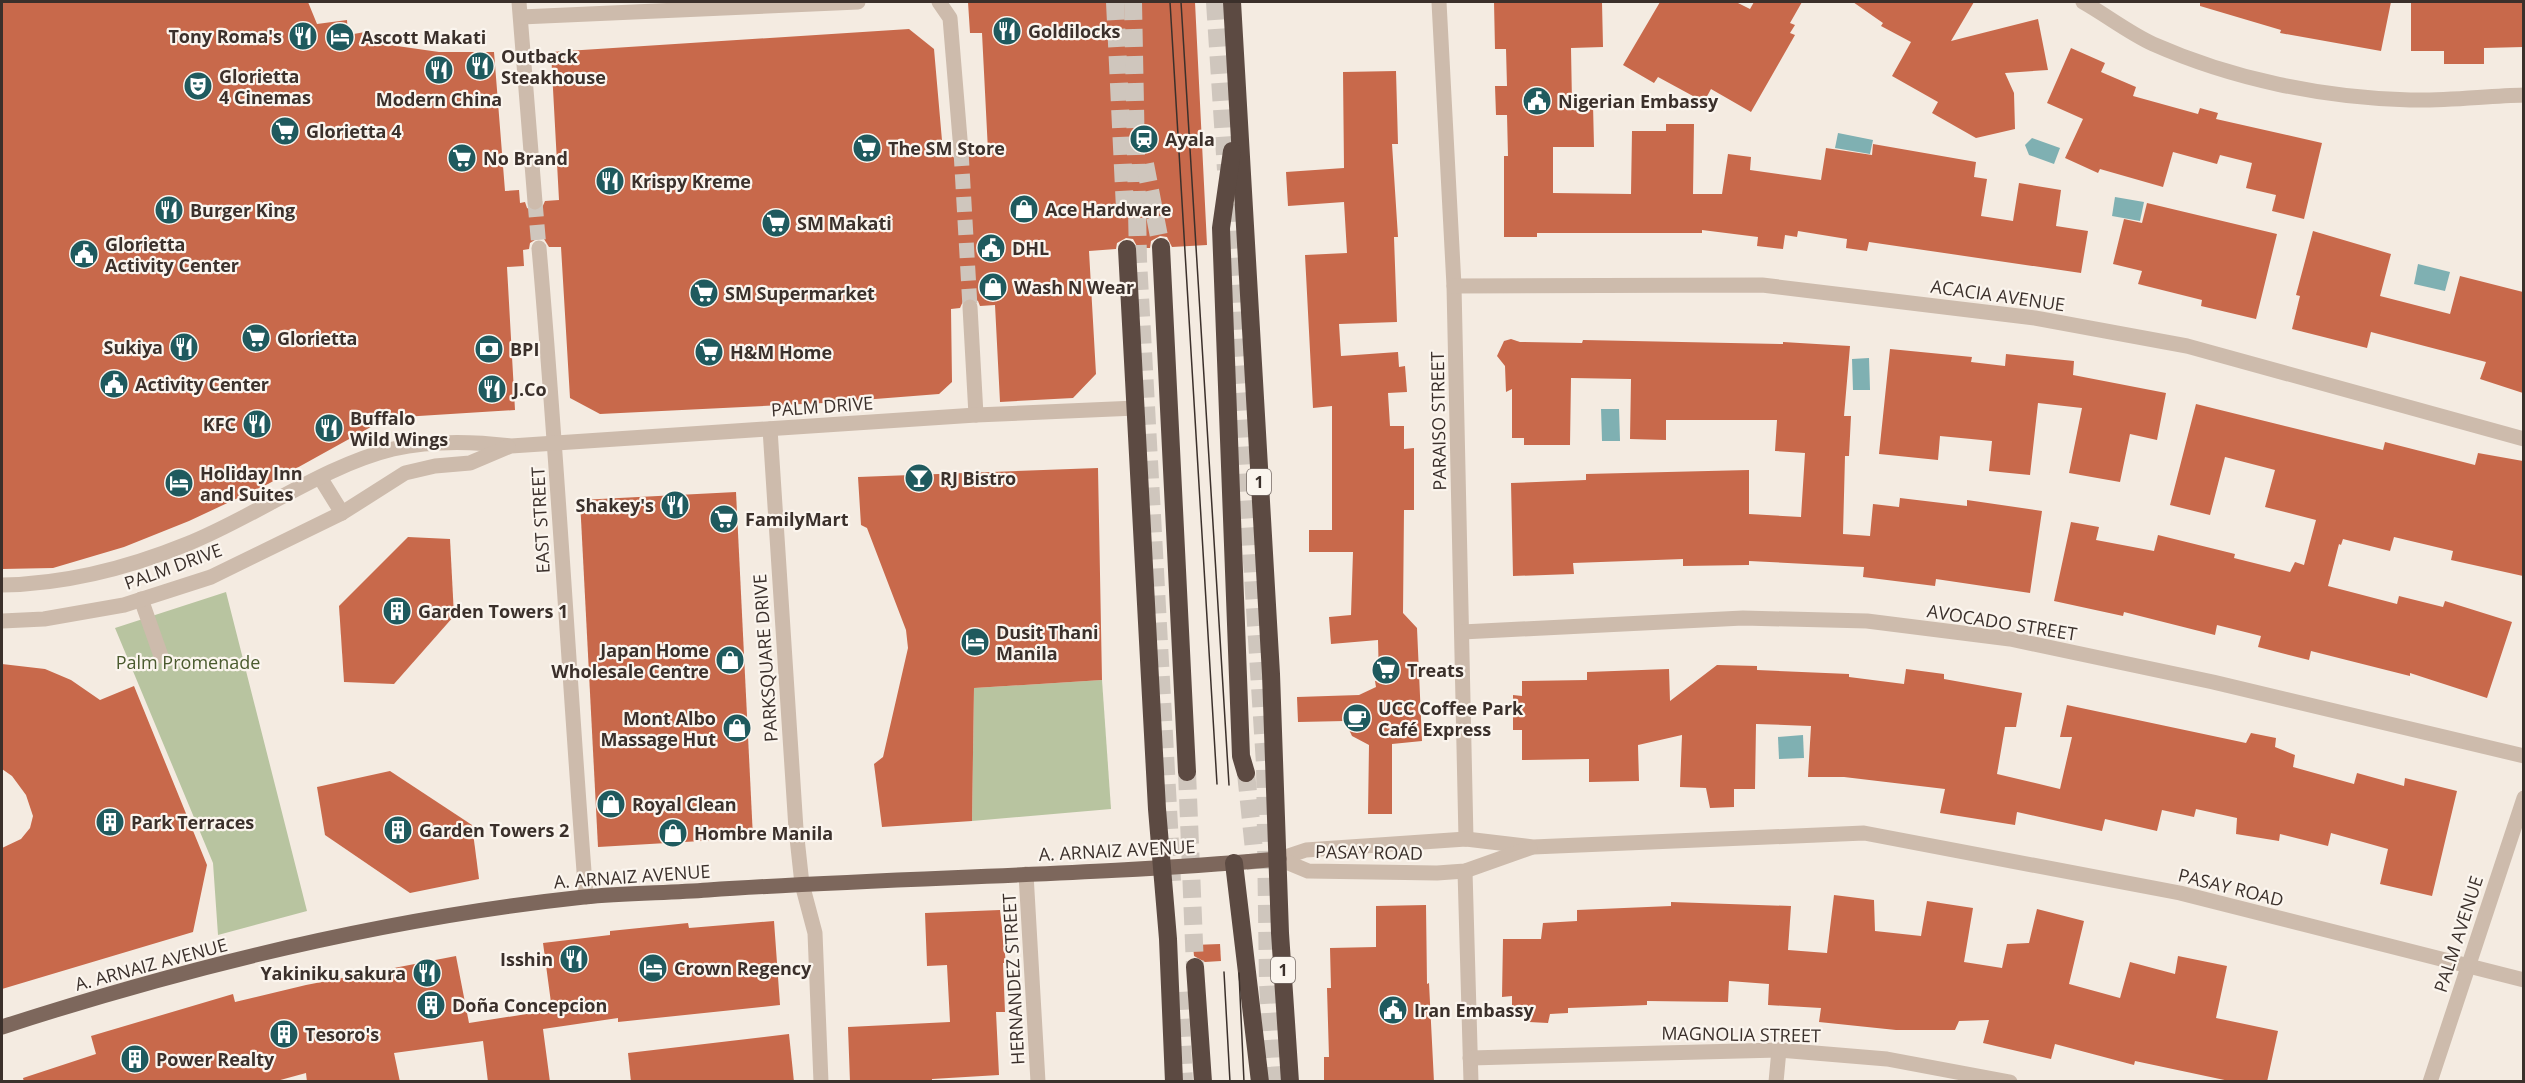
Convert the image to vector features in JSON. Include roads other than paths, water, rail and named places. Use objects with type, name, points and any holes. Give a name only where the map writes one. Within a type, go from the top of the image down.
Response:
[{"type":"highway","name":"1","points":[[1232,2],[1270,662],[1290,1082]]},
{"type":"highway","points":[[1238,105],[1221,228],[1241,756],[1246,773]]},
{"type":"highway","points":[[1161,247],[1187,772]]},
{"type":"highway","points":[[1127,249],[1161,868],[1168,939],[1174,1082]]},
{"type":"highway","points":[[1234,863],[1260,1082]]},
{"type":"highway","points":[[1195,967],[1203,1082]]},
{"type":"main road","name":"A. ARNAIZ AVENUE","points":[[2,1027],[150,982],[250,957],[451,917],[586,897],[802,884],[1161,868],[1279,859]]},
{"type":"street","points":[[519,2],[535,202]]},
{"type":"street","points":[[520,17],[858,2]]},
{"type":"street","points":[[939,2],[950,18],[961,151]]},
{"type":"street","name":"PARAISO STREET","points":[[1439,2],[1454,286],[1466,839]]},
{"type":"street","points":[[2083,2],[2151,43],[2208,66],[2260,80],[2327,93],[2410,100],[2523,95]]},
{"type":"street","name":"EAST STREET","points":[[539,248],[555,443],[559,539],[586,897]]},
{"type":"street","name":"ACACIA AVENUE","points":[[1454,286],[1762,285],[2035,318],[2187,346],[2523,439]]},
{"type":"street","points":[[970,307],[976,415]]},
{"type":"street","name":"PALM DRIVE","points":[[2,585],[39,585],[90,576],[187,544],[370,456],[412,445],[468,440],[511,446],[976,415],[1136,408]]},
{"type":"street","name":"PARKSQUARE DRIVE","points":[[770,429],[791,764],[802,884],[815,933],[821,1082]]},
{"type":"street","name":"PALM DRIVE","points":[[2,621],[44,619],[124,605],[211,577],[342,513],[405,473],[435,466],[470,462],[511,446]]},
{"type":"street","points":[[321,479],[342,513]]},
{"type":"street","points":[[141,599],[161,656]]},
{"type":"street","name":"AVOCADO STREET","points":[[1462,632],[1743,618],[1868,621],[2010,639],[2213,682],[2523,756]]},
{"type":"street","name":"PALM AVENUE","points":[[2430,1082],[2523,798]]},
{"type":"street","name":"PASAY ROAD","points":[[1279,859],[1306,850],[1466,839],[1533,847],[1845,835],[1862,842],[1909,847],[1926,846],[2180,893],[2523,980]]},
{"type":"street","name":"PASAY ROAD","points":[[1279,859],[1308,872],[1437,873],[1465,871],[1533,847]]},
{"type":"street","points":[[1465,871],[1471,1082]]},
{"type":"street","name":"HERNANDEZ STREET","points":[[1026,874],[1038,1082]]},
{"type":"street","points":[[1776,1082],[1779,1050]]},
{"type":"street","name":"MAGNOLIA STREET","points":[[1470,1058],[1779,1050],[1887,1059],[2010,1082]]},
{"type":"water","points":[[1838,133],[1873,140],[1870,154],[1835,148]]},
{"type":"water","points":[[2032,138],[2060,148],[2054,164],[2029,155],[2025,145]]},
{"type":"water","points":[[2115,197],[2144,202],[2140,221],[2112,216]]},
{"type":"water","points":[[2418,264],[2450,272],[2445,291],[2414,284]]},
{"type":"water","points":[[1869,358],[1870,390],[1853,390],[1852,359]]},
{"type":"water","points":[[1601,409],[1619,409],[1620,441],[1602,441]]},
{"type":"water","points":[[1803,735],[1804,758],[1779,759],[1778,737]]},
{"type":"tunnel","points":[[1115,2],[1125,209]]},
{"type":"tunnel","points":[[1133,2],[1138,260],[1172,881]]},
{"type":"tunnel","points":[[1215,2],[1226,170]]},
{"type":"tunnel","points":[[961,151],[970,307]]},
{"type":"tunnel","points":[[1145,164],[1161,247]]},
{"type":"tunnel","points":[[535,202],[539,248]]},
{"type":"tunnel","points":[[1229,204],[1265,764],[1268,984],[1274,1082]]},
{"type":"tunnel","points":[[1187,772],[1195,967]]},
{"type":"tunnel","points":[[1246,773],[1256,869]]},
{"type":"tunnel","points":[[1179,992],[1184,1081]]},
{"type":"tram line","points":[[1170,2],[1217,784]]},
{"type":"tram line","points":[[1181,2],[1229,785]]},
{"type":"tram line","points":[[1224,972],[1230,1082]]},
{"type":"tram line","points":[[1239,973],[1244,1082]]},
{"type":"place","name":"Goldilocks","points":[[1007,31]]},
{"type":"place","name":"Tony Roma's","points":[[303,36]]},
{"type":"place","name":"Ascott Makati","points":[[340,37]]},
{"type":"place","name":"Outback Steakhouse","points":[[480,66]]},
{"type":"place","name":"Modern China","points":[[439,70]]},
{"type":"place","name":"Glorietta 4 Cinemas","points":[[198,86]]},
{"type":"place","name":"Nigerian Embassy","points":[[1537,101]]},
{"type":"place","name":"Glorietta 4","points":[[285,131]]},
{"type":"place","name":"Ayala","points":[[1144,139]]},
{"type":"place","name":"The SM Store","points":[[867,148]]},
{"type":"place","name":"No Brand","points":[[462,158]]},
{"type":"place","name":"Krispy Kreme","points":[[610,181]]},
{"type":"place","name":"Ace Hardware","points":[[1024,209]]},
{"type":"place","name":"Burger King","points":[[169,210]]},
{"type":"place","name":"SM Makati","points":[[776,223]]},
{"type":"place","name":"DHL","points":[[991,248]]},
{"type":"place","name":"Glorietta Activity Center","points":[[84,254]]},
{"type":"place","name":"Wash N Wear","points":[[993,287]]},
{"type":"place","name":"SM Supermarket","points":[[704,293]]},
{"type":"place","name":"Glorietta","points":[[256,338]]},
{"type":"place","name":"Sukiya","points":[[184,347]]},
{"type":"place","name":"BPI","points":[[489,349]]},
{"type":"place","name":"H&M Home","points":[[709,352]]},
{"type":"place","name":"Activity Center","points":[[114,384]]},
{"type":"place","name":"J.Co","points":[[492,389]]},
{"type":"place","name":"KFC","points":[[257,424]]},
{"type":"place","name":"Buffalo Wild Wings","points":[[329,428]]},
{"type":"place","name":"RJ Bistro","points":[[919,478]]},
{"type":"place","name":"Holiday Inn and Suites","points":[[179,483]]},
{"type":"place","name":"Shakey's","points":[[675,505]]},
{"type":"place","name":"FamilyMart","points":[[724,519]]},
{"type":"place","name":"Garden Towers 1","points":[[397,611]]},
{"type":"place","name":"Dusit Thani Manila","points":[[975,642]]},
{"type":"place","name":"Japan Home Wholesale Centre","points":[[730,660]]},
{"type":"place","name":"Treats","points":[[1386,670]]},
{"type":"place","name":"UCC Coffee Park Café Express","points":[[1357,718]]},
{"type":"place","name":"Mont Albo Massage Hut","points":[[737,728]]},
{"type":"place","name":"Royal Clean","points":[[611,804]]},
{"type":"place","name":"Park Terraces","points":[[110,822]]},
{"type":"place","name":"Garden Towers 2","points":[[398,830]]},
{"type":"place","name":"Hombre Manila","points":[[673,833]]},
{"type":"place","name":"Isshin","points":[[574,959]]},
{"type":"place","name":"Crown Regency","points":[[653,968]]},
{"type":"place","name":"Yakiniku sakura","points":[[427,973]]},
{"type":"place","name":"Doña Concepcion","points":[[431,1005]]},
{"type":"place","name":"Iran Embassy","points":[[1393,1010]]},
{"type":"place","name":"Tesoro's","points":[[284,1034]]},
{"type":"place","name":"Power Realty","points":[[135,1059]]},
{"type":"park label","name":"Palm Promenade","points":[[188,662]]}]
